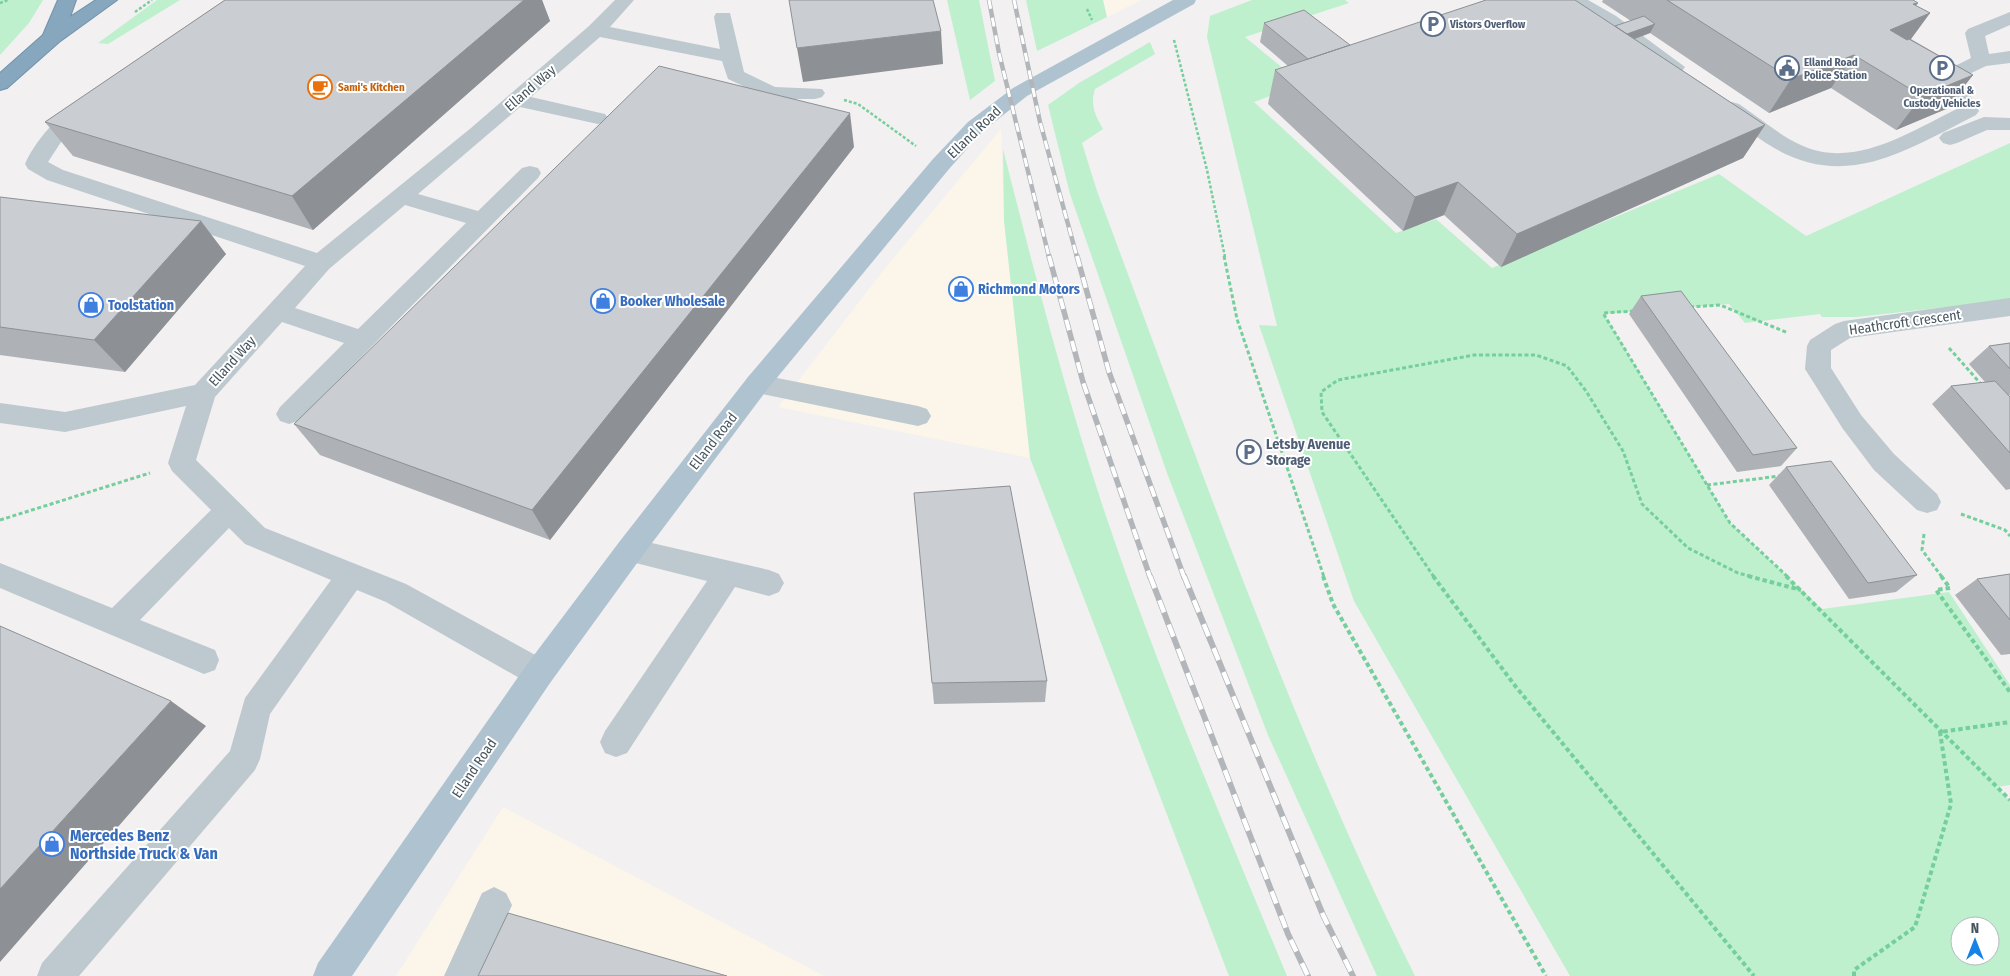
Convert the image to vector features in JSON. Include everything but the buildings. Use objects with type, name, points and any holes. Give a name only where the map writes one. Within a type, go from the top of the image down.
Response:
[{"type":"highway","points":[[52,38],[67,0]]},
{"type":"highway","points":[[0,84],[52,38],[108,0]]},
{"type":"main road","name":"Elland Road","points":[[331,976],[539,673],[630,550],[757,384],[941,164],[982,121],[1020,92],[1187,0]]},
{"type":"street","name":"Elland Way","points":[[182,463],[203,393],[321,264],[516,100],[596,30],[625,0]]},
{"type":"street","points":[[1565,3],[1593,28],[1683,83]]},
{"type":"street","points":[[723,17],[735,75],[771,93],[815,93]]},
{"type":"street","points":[[1981,61],[1975,33],[2010,18]]},
{"type":"street","points":[[596,30],[732,58]]},
{"type":"street","points":[[2010,58],[1981,61],[1956,73],[1953,82],[1969,111],[1883,150],[1852,160],[1820,158],[1796,150],[1719,105],[1756,144],[1794,166],[1828,176],[1874,170],[1984,123],[2010,124]]},
{"type":"street","points":[[101,100],[59,129],[42,148],[36,164],[56,175],[321,264]]},
{"type":"street","points":[[516,100],[598,118]]},
{"type":"street","points":[[289,414],[530,173]]},
{"type":"street","points":[[402,197],[482,220]]},
{"type":"street","name":"Heathcroft Crescent","points":[[1819,346],[1844,330],[2010,307]]},
{"type":"street","points":[[278,311],[362,340]]},
{"type":"street","points":[[1819,346],[1818,368],[1852,422],[1884,462],[1927,502]]},
{"type":"street","points":[[757,384],[918,416]]},
{"type":"street","points":[[0,413],[65,422],[203,393]]},
{"type":"street","points":[[182,463],[255,536],[396,594],[539,673]]},
{"type":"street","points":[[116,624],[229,510]]},
{"type":"street","points":[[630,550],[769,583]]},
{"type":"street","points":[[616,742],[728,573]]},
{"type":"street","points":[[0,575],[204,660]]},
{"type":"street","points":[[55,976],[244,759],[256,708],[351,575]]},
{"type":"street","points":[[462,976],[494,906]]},
{"type":"path","points":[[0,3],[8,0]]},
{"type":"path","points":[[1154,17],[1173,37],[1207,170],[1237,319],[1333,604],[1546,976]]},
{"type":"path","points":[[815,93],[858,104],[941,164]]},
{"type":"path","points":[[1681,308],[1720,305],[1819,346]]},
{"type":"path","points":[[1642,311],[1604,314],[1730,523],[1801,590],[1940,732],[2010,800]]},
{"type":"path","points":[[1923,319],[1985,388]]},
{"type":"path","points":[[1754,976],[1516,687],[1435,578],[1322,412],[1322,392],[1338,380],[1474,355],[1536,355],[1567,366],[1586,391],[1623,451],[1642,504],[1688,548],[1738,573],[1801,590]]},
{"type":"path","points":[[0,520],[182,463]]},
{"type":"path","points":[[1707,485],[1786,475]]},
{"type":"path","points":[[2010,536],[2005,530],[1927,502],[1922,550],[1950,588],[1936,590],[2010,692]]},
{"type":"path","points":[[1940,732],[2010,722]]},
{"type":"path","points":[[1854,976],[1854,970],[1915,927],[1951,804],[1940,732]]},
{"type":"shaded area","points":[[1103,0],[1141,0],[1107,17]]},
{"type":"shaded area","points":[[1001,129],[1004,221],[1030,458],[778,407],[886,267]]},
{"type":"shaded area","points":[[503,807],[824,976],[396,976]]},
{"type":"green space","points":[[0,0],[43,0],[29,23],[0,55]]},
{"type":"green space","points":[[157,0],[180,0],[108,44],[98,43]]},
{"type":"green space","points":[[947,0],[979,0],[995,81],[970,100]]},
{"type":"green space","points":[[1026,0],[1103,0],[1107,17],[1037,51]]},
{"type":"green space","points":[[1252,0],[1345,0],[1349,3],[1245,37],[1302,84],[1254,102],[1396,233],[1436,219],[1492,268],[1719,174],[1806,236],[2010,143],[2010,300],[1857,317],[1822,317],[1820,314],[1745,323],[1729,304],[1604,314],[1730,523],[1822,609],[1949,592],[2010,685],[2010,785],[1997,787],[2010,801],[2010,976],[1570,976],[1354,601],[1259,325],[1277,326],[1207,37],[1210,16]]},
{"type":"green space","points":[[1150,42],[1155,54],[1095,89],[1094,110],[1103,129],[1082,143],[1097,191],[1208,489],[1285,686],[1369,880],[1415,976],[1377,976],[1268,735],[1167,473],[1070,194],[1048,105],[1079,83]]},
{"type":"green space","points":[[1003,149],[1061,370],[1101,501],[1166,681],[1287,976],[1229,976],[1030,458],[1004,221]]},
{"type":"railway","points":[[989,0],[999,53],[1049,257]]},
{"type":"railway","points":[[1014,0],[1040,122],[1077,257]]},
{"type":"railway","points":[[1049,256],[1083,382],[1150,577]]},
{"type":"railway","points":[[1077,256],[1109,372],[1184,577]]},
{"type":"railway","points":[[1150,576],[1288,934],[1308,976]]},
{"type":"railway","points":[[1184,576],[1323,915],[1353,976]]},
{"type":"place","name":"Vistors Overflow","points":[[1433,24]]},
{"type":"place","name":"Elland Road Police Station","points":[[1787,68]]},
{"type":"place","name":"Operational & Custody Vehicles","points":[[1942,68]]},
{"type":"place","name":"Sami's Kitchen","points":[[320,87]]},
{"type":"place","name":"Richmond Motors","points":[[961,289]]},
{"type":"place","name":"Booker Wholesale","points":[[603,301]]},
{"type":"place","name":"Toolstation","points":[[91,305]]},
{"type":"place","name":"Letsby Avenue Storage","points":[[1249,452]]},
{"type":"place","name":"Mercedes Benz Northside Truck & Van","points":[[52,844]]}]
